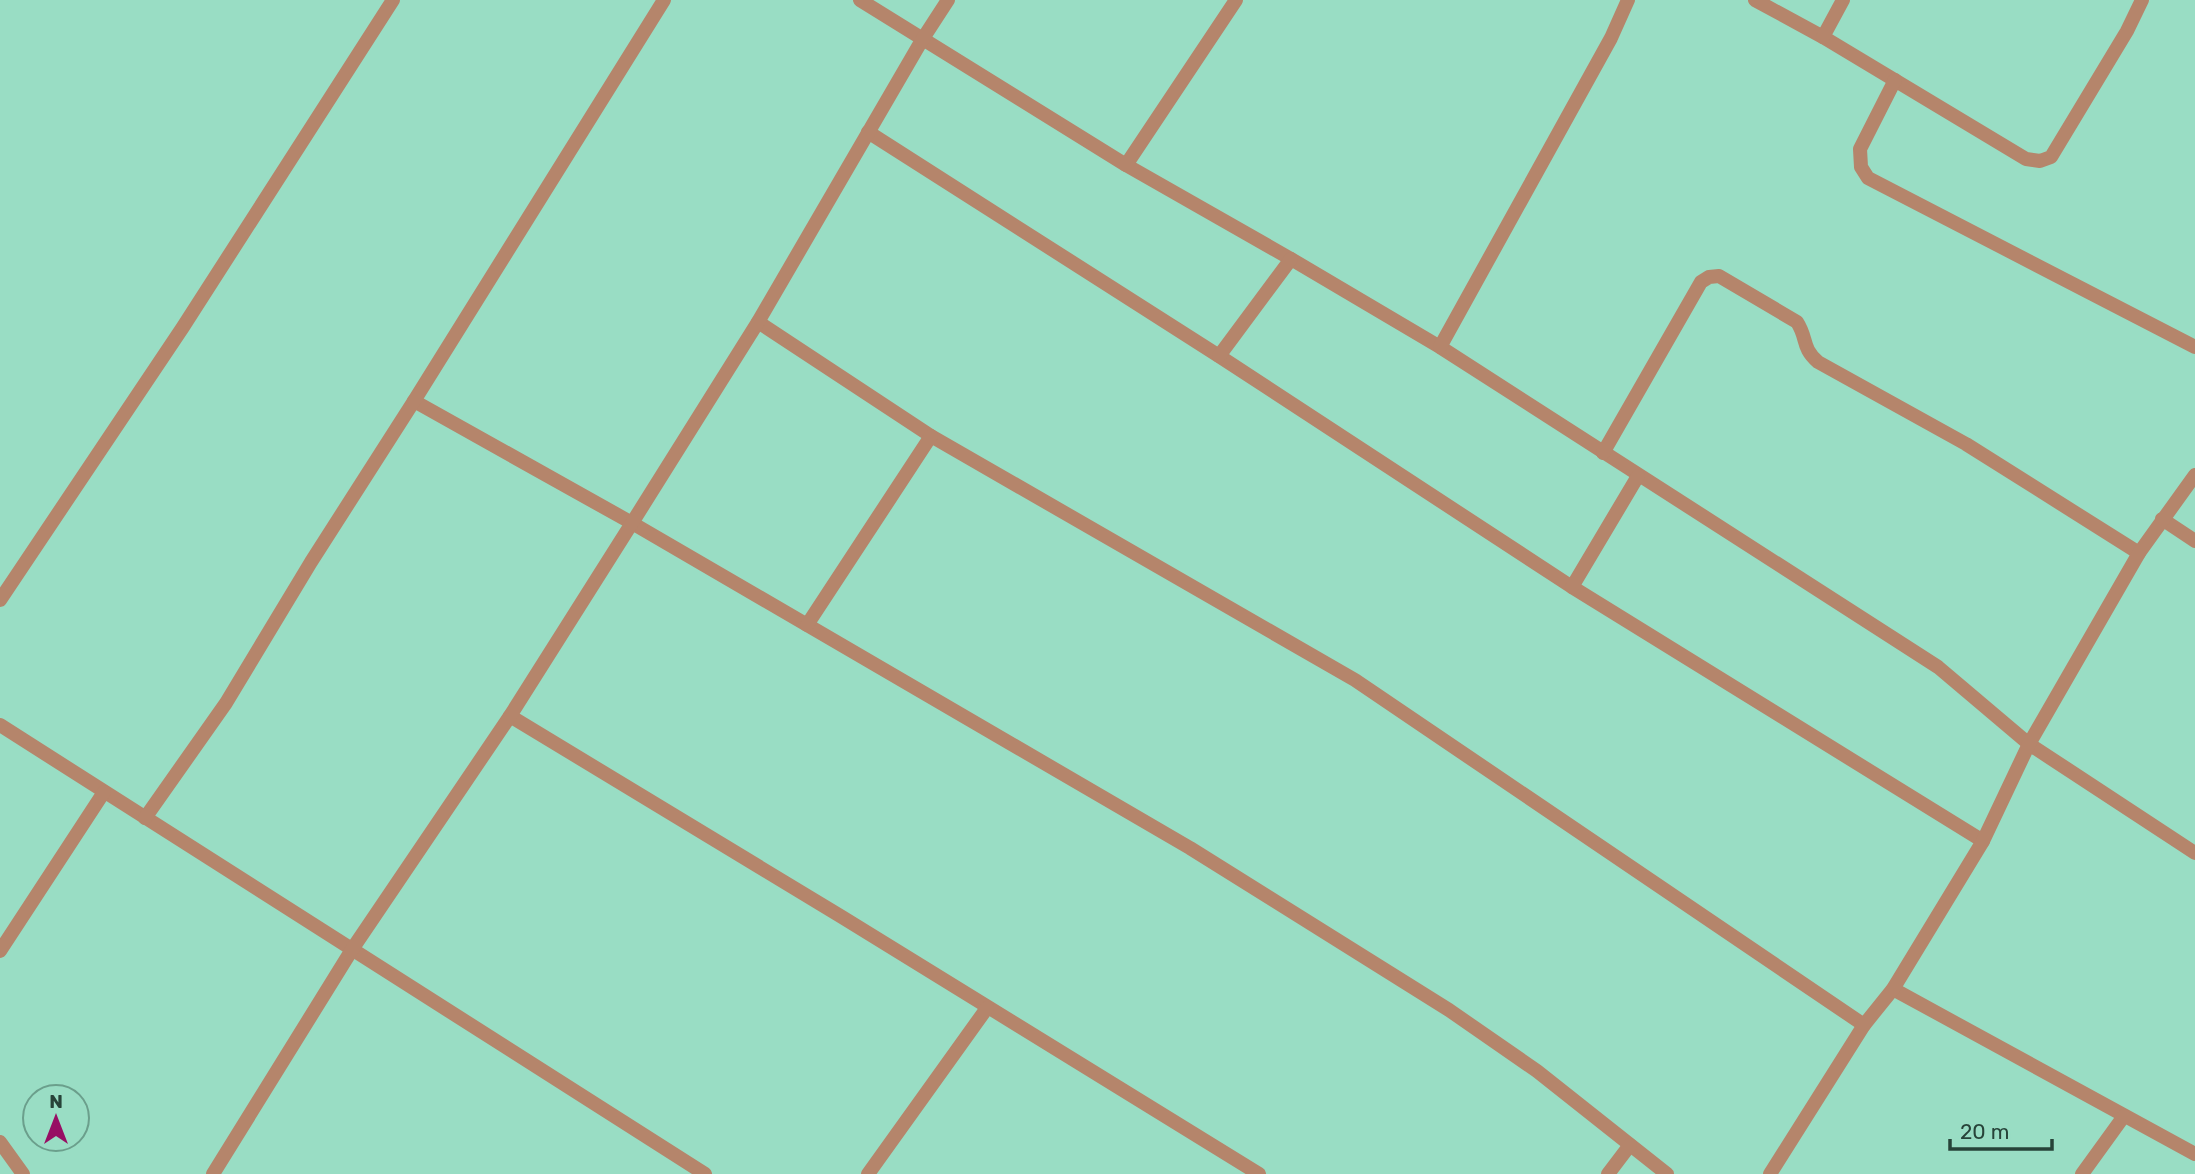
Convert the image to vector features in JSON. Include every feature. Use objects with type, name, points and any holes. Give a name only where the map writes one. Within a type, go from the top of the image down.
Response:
[{"type":"street","points":[[0,600],[183,327],[393,0]]},
{"type":"street","points":[[145,818],[226,703],[310,562],[414,401],[664,0]]},
{"type":"street","points":[[860,0],[1126,165],[1440,348],[1938,667],[2029,744],[2195,853]]},
{"type":"street","points":[[213,1174],[353,948],[510,716],[758,322],[948,0]]},
{"type":"street","points":[[1126,165],[1236,0]]},
{"type":"street","points":[[1440,348],[1611,38],[1629,0]]},
{"type":"street","points":[[1755,0],[1823,37],[2026,159],[2040,161],[2050,157],[2076,117],[2142,0]]},
{"type":"street","points":[[1823,37],[1843,0]]},
{"type":"street","points":[[1895,80],[1860,149],[1861,167],[1868,178],[2195,347]]},
{"type":"street","points":[[868,132],[1219,356],[1572,587],[1983,841]]},
{"type":"street","points":[[1219,356],[1291,259]]},
{"type":"street","points":[[1604,453],[1701,282],[1709,277],[1719,276],[1797,322],[1802,330],[1807,352],[1818,362],[1966,444],[2139,553]]},
{"type":"street","points":[[758,322],[931,436],[1355,680],[1864,1024]]},
{"type":"street","points":[[414,401],[632,523],[1190,848],[1449,1010],[1537,1071],[1667,1174]]},
{"type":"street","points":[[807,625],[931,436]]},
{"type":"street","points":[[1770,1174],[1864,1024],[1893,989],[1983,841],[2029,744],[2139,553],[2195,475]]},
{"type":"street","points":[[1572,587],[1638,476]]},
{"type":"street","points":[[2162,519],[2195,541]]},
{"type":"street","points":[[510,716],[1259,1174]]},
{"type":"street","points":[[0,725],[705,1174]]},
{"type":"street","points":[[0,951],[104,792]]},
{"type":"street","points":[[1893,989],[2195,1154]]},
{"type":"street","points":[[868,1174],[987,1008]]},
{"type":"street","points":[[2082,1174],[2124,1116]]},
{"type":"street","points":[[0,1142],[23,1174]]},
{"type":"street","points":[[1608,1174],[1630,1145]]}]
